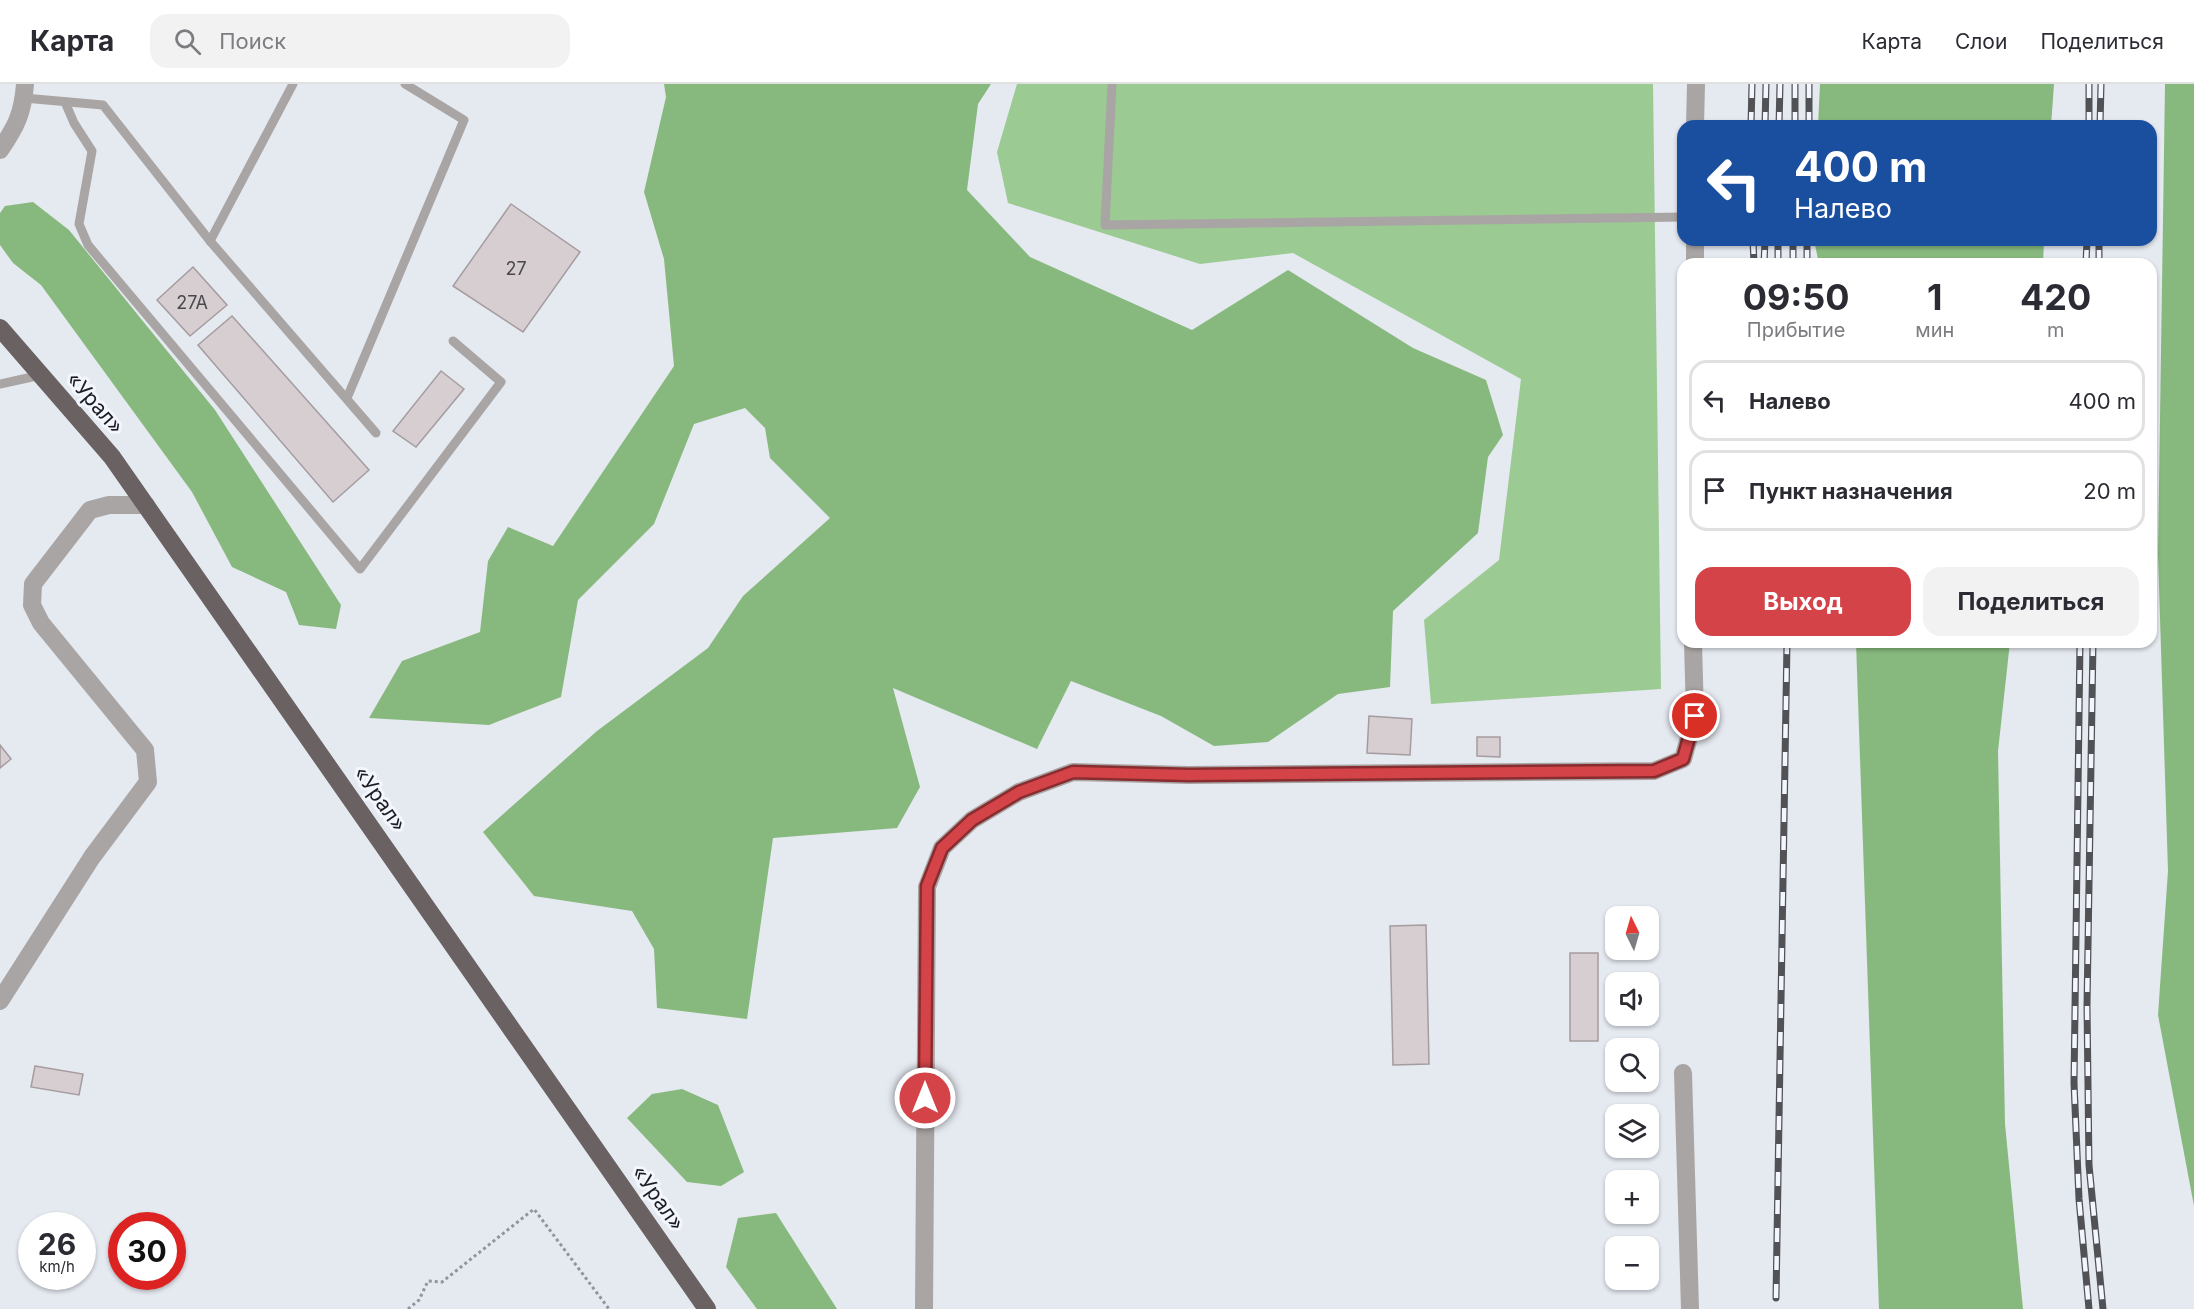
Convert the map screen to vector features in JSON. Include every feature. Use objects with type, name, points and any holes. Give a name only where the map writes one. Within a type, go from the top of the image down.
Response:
[{"type":"highway","name":"«Урал»","points":[[0,328],[112,457],[707,1309]]},
{"type":"street","points":[[1695,120],[1696,84]]},
{"type":"street","points":[[0,150],[16,128],[25,91]]},
{"type":"street","points":[[0,1000],[92,857],[148,782],[146,750],[41,623],[32,605],[33,584],[90,510],[109,505],[146,505]]},
{"type":"street","points":[[924,1309],[927,886],[942,848],[972,820],[1019,792],[1073,772],[1188,775],[1654,771],[1683,759],[1695,716],[1693,648]]},
{"type":"street","points":[[1683,1073],[1690,1309]]},
{"type":"lane","points":[[210,241],[293,84]]},
{"type":"lane","points":[[347,398],[464,120],[405,84]]},
{"type":"lane","points":[[1112,84],[1105,225],[1677,217]]},
{"type":"lane","points":[[25,91],[65,102],[103,105],[210,241],[376,433]]},
{"type":"lane","points":[[65,102],[74,123],[92,151],[79,224],[88,245],[360,569],[501,382],[453,341]]},
{"type":"lane","points":[[0,384],[41,375]]},
{"type":"path","points":[[408,1309],[419,1300],[428,1281],[442,1282],[534,1209],[609,1309]]},
{"type":"green space","points":[[664,84],[991,84],[978,104],[967,190],[1030,257],[1192,330],[1288,270],[1413,348],[1486,380],[1503,435],[1488,457],[1478,533],[1393,611],[1390,687],[1338,694],[1268,742],[1214,746],[1161,716],[1071,681],[1037,749],[893,688],[920,787],[897,828],[773,838],[747,1019],[657,1008],[654,949],[632,911],[534,896],[483,832],[597,731],[708,648],[743,596],[830,518],[770,458],[765,428],[745,408],[694,424],[654,524],[578,600],[561,697],[489,725],[369,718],[402,661],[480,632],[488,561],[508,527],[553,546],[674,366],[664,259],[644,192],[666,97]]},
{"type":"green space","points":[[1017,84],[1653,84],[1661,689],[1431,704],[1424,620],[1499,560],[1521,379],[1293,253],[1200,264],[1008,203],[997,152]]},
{"type":"green space","points":[[1820,84],[2054,84],[2051,120],[1818,120]]},
{"type":"green space","points":[[2165,84],[2194,84],[2194,1206],[2158,1015],[2168,871],[2158,554]]},
{"type":"green space","points":[[33,202],[69,230],[215,410],[341,605],[336,629],[299,625],[286,592],[232,567],[192,492],[41,285],[13,263],[0,245],[0,213],[5,206]]},
{"type":"green space","points":[[1815,246],[2044,246],[2043,258],[1818,258]]},
{"type":"green space","points":[[1856,648],[2009,648],[1998,751],[2005,1124],[2023,1309],[1879,1309]]},
{"type":"green space","points":[[682,1089],[718,1105],[744,1172],[721,1186],[687,1182],[627,1118],[652,1094]]},
{"type":"green space","points":[[776,1213],[837,1309],[757,1309],[726,1267],[738,1218]]},
{"type":"building","points":[[511,204],[580,252],[523,332],[453,286]]},
{"type":"building","points":[[193,267],[227,305],[190,336],[157,300]]},
{"type":"building","points":[[232,316],[369,470],[333,502],[198,345]]},
{"type":"building","points":[[441,371],[464,389],[416,447],[393,431]]},
{"type":"building","points":[[1369,716],[1412,719],[1410,755],[1367,753]]},
{"type":"building","points":[[1477,737],[1500,737],[1500,757],[1477,756]]},
{"type":"building","points":[[0,745],[11,759],[0,768]]},
{"type":"building","points":[[1426,925],[1429,1064],[1393,1065],[1390,926]]},
{"type":"building","points":[[1570,953],[1598,953],[1598,1041],[1570,1041]]},
{"type":"building","points":[[35,1066],[83,1074],[79,1095],[31,1087]]},
{"type":"railway","points":[[1751,120],[1752,84]]},
{"type":"railway","points":[[1765,120],[1766,84]]},
{"type":"railway","points":[[1779,120],[1780,84]]},
{"type":"railway","points":[[1795,84],[1795,120]]},
{"type":"railway","points":[[1809,84],[1809,120]]},
{"type":"railway","points":[[2089,84],[2089,120]]},
{"type":"railway","points":[[2100,120],[2101,84]]},
{"type":"railway","points":[[1753,246],[1754,258]]},
{"type":"railway","points":[[1764,258],[1765,246]]},
{"type":"railway","points":[[1778,246],[1778,258]]},
{"type":"railway","points":[[1793,246],[1793,258]]},
{"type":"railway","points":[[1807,246],[1807,258]]},
{"type":"railway","points":[[2086,258],[2087,246]]},
{"type":"railway","points":[[2099,246],[2099,258]]},
{"type":"railway","points":[[1776,1298],[1787,648]]},
{"type":"railway","points":[[2080,648],[2074,1083],[2079,1199],[2089,1309]]},
{"type":"railway","points":[[2093,648],[2087,1006],[2089,1165],[2103,1309]]},
{"type":"route","points":[[925,1098],[927,886],[942,848],[972,820],[1019,792],[1073,772],[1188,775],[1654,771],[1683,759],[1695,716]]}]
